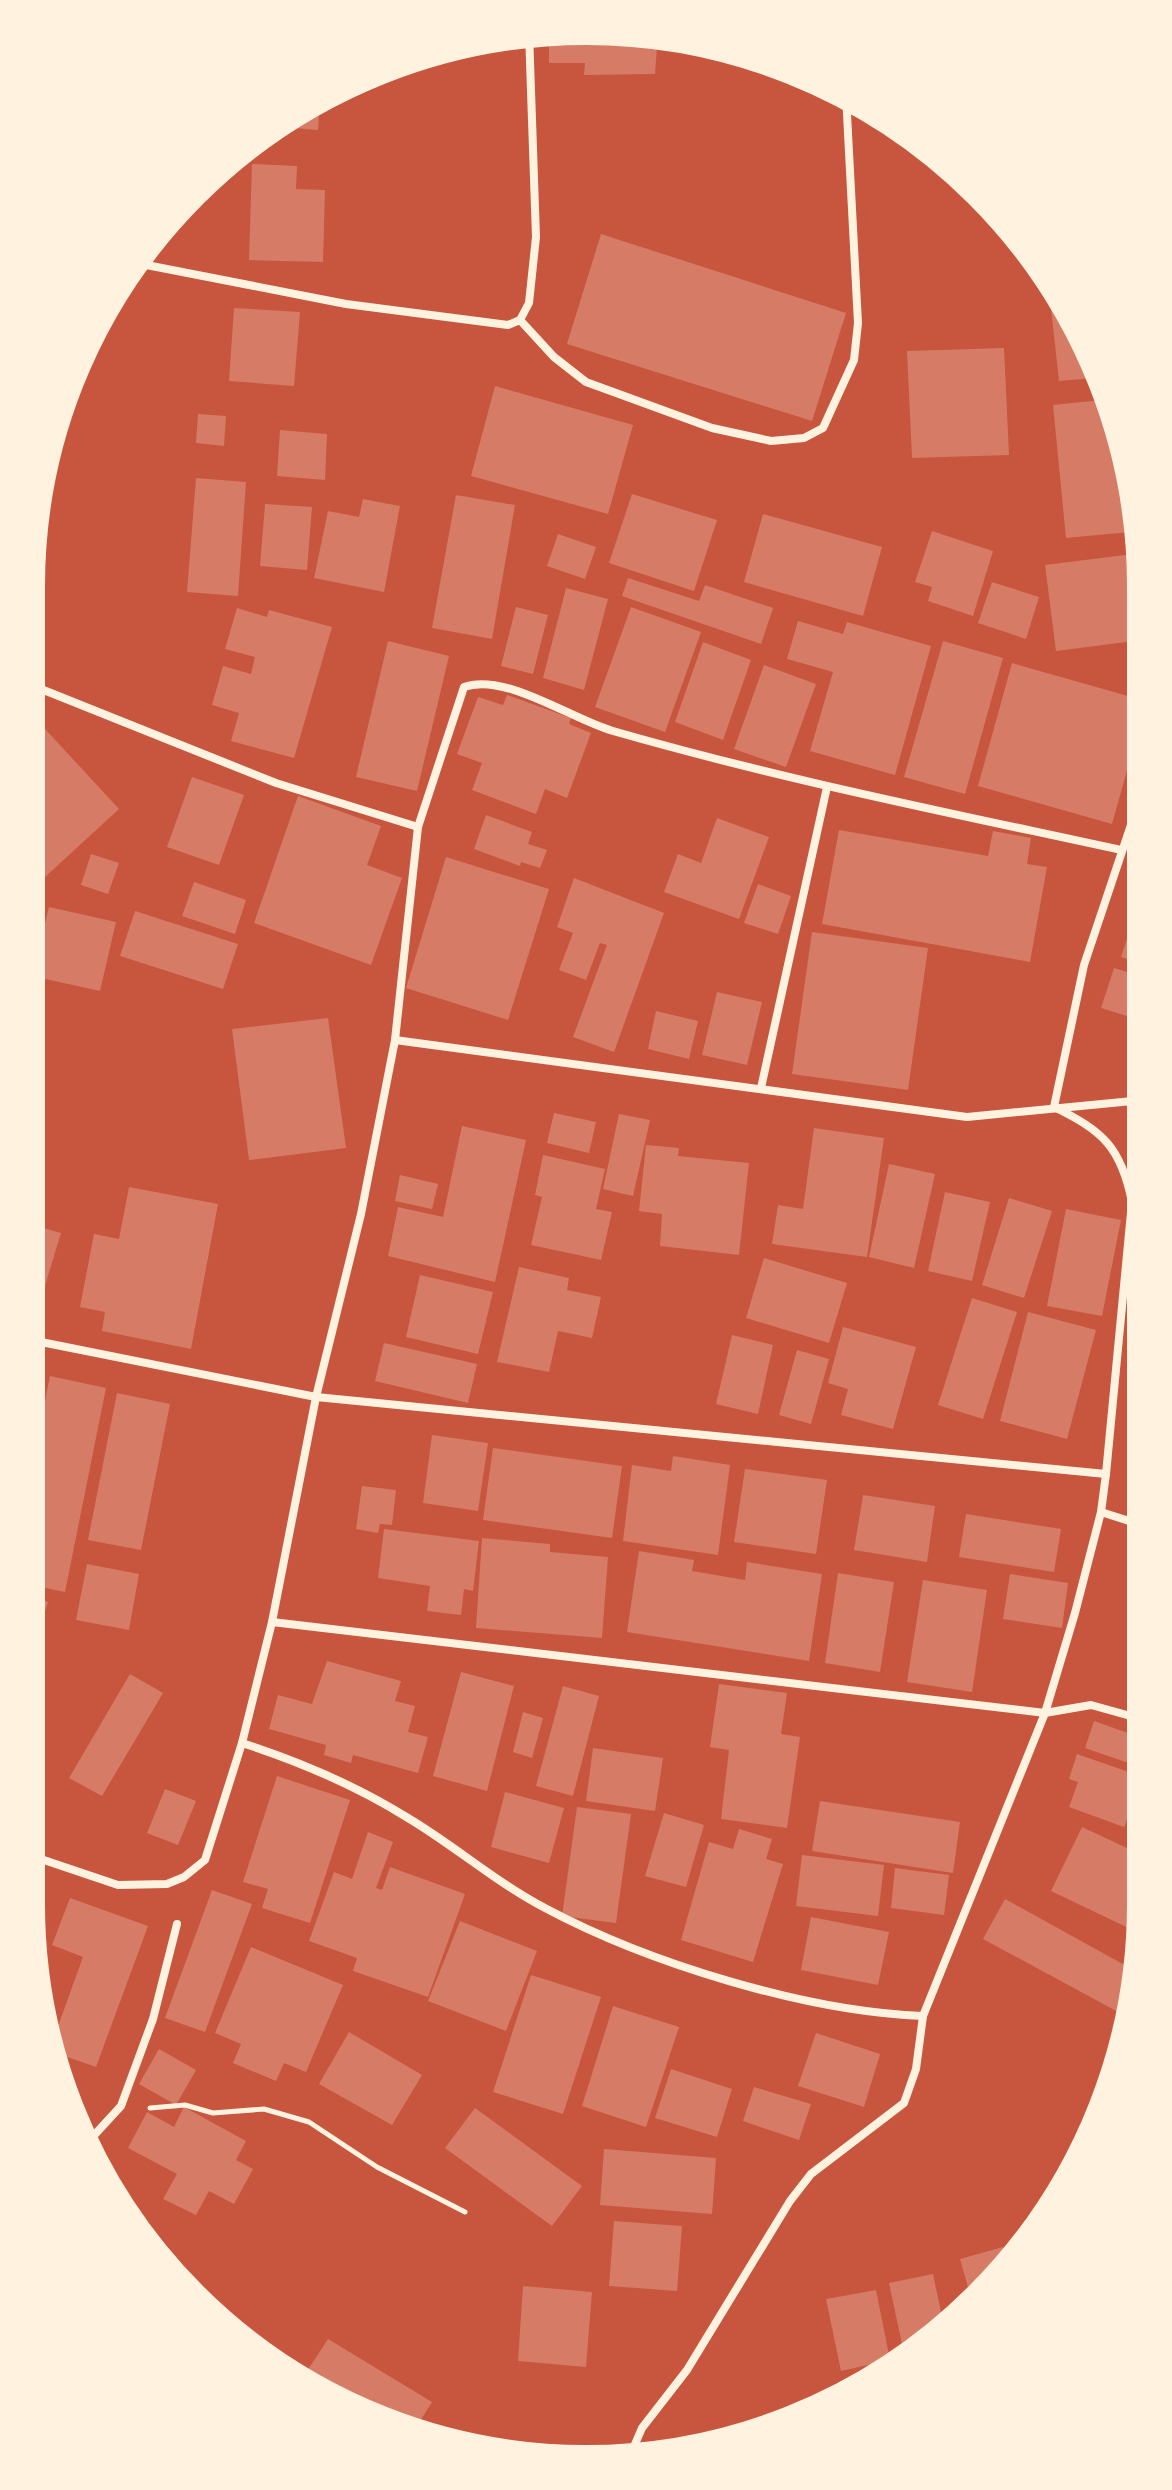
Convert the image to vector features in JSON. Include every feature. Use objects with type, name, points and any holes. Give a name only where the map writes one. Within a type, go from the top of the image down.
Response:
[{"type":"street","points":[[145,265],[346,304],[508,325],[520,320],[529,303],[536,237],[529,43]]},
{"type":"street","points":[[520,320],[554,357],[586,382],[712,428],[771,441],[804,438],[823,428],[854,360],[858,323],[847,106]]},
{"type":"street","points":[[40,1859],[118,1885],[167,1884],[184,1877],[205,1860],[242,1743],[272,1622],[316,1397],[361,1214],[395,1040],[418,827],[459,694],[464,687],[474,684],[522,693],[609,730],[827,787],[1121,850]]},
{"type":"street","points":[[40,689],[276,783],[418,827]]},
{"type":"street","points":[[761,1088],[827,787]]},
{"type":"street","points":[[1054,1107],[1084,965],[1132,820]]},
{"type":"street","points":[[395,1040],[967,1117],[1132,1101]]},
{"type":"street","points":[[633,2448],[642,2428],[687,2370],[790,2201],[811,2174],[904,2103],[916,2069],[923,2016],[1045,1713],[1101,1512],[1132,1202],[1126,1171],[1115,1150],[1099,1132],[1054,1107]]},
{"type":"street","points":[[40,1342],[316,1397],[1106,1474]]},
{"type":"street","points":[[1101,1512],[1132,1522]]},
{"type":"street","points":[[272,1622],[1045,1713],[1091,1705],[1132,1716]]},
{"type":"street","points":[[242,1743],[319,1770],[366,1793],[544,1908],[635,1949],[771,1992],[870,2014],[923,2016]]},
{"type":"street","points":[[93,2137],[121,2106],[153,2019],[177,1924]]},
{"type":"path","points":[[121,2106],[156,2108],[185,2105],[213,2113],[264,2109],[309,2122],[377,2167],[465,2212]]},
{"type":"building","points":[[549,41],[622,41],[657,45],[655,74],[584,75],[585,63],[549,63]]},
{"type":"building","points":[[319,110],[318,130],[290,128]]},
{"type":"building","points":[[252,164],[297,166],[296,189],[325,190],[323,262],[249,260]]},
{"type":"building","points":[[601,234],[846,313],[812,421],[567,344]]},
{"type":"building","points":[[1050,299],[1090,378],[1059,381]]},
{"type":"building","points":[[234,308],[300,312],[294,386],[229,381]]},
{"type":"building","points":[[1004,348],[1009,455],[912,458],[907,351]]},
{"type":"building","points":[[495,386],[633,425],[608,514],[471,476]]},
{"type":"building","points":[[1099,400],[1122,479],[1129,532],[1066,538],[1053,405]]},
{"type":"building","points":[[198,414],[226,416],[224,446],[196,443]]},
{"type":"building","points":[[280,430],[327,434],[325,480],[277,476]]},
{"type":"building","points":[[196,478],[246,482],[238,596],[187,592]]},
{"type":"building","points":[[632,494],[717,520],[694,591],[609,563]]},
{"type":"building","points":[[456,495],[515,505],[492,639],[432,628]]},
{"type":"building","points":[[363,499],[400,506],[384,592],[314,578],[328,511],[359,517]]},
{"type":"building","points":[[265,504],[312,507],[307,570],[260,566]]},
{"type":"building","points":[[763,514],[882,547],[863,616],[744,582]]},
{"type":"building","points":[[932,531],[993,551],[973,616],[928,601],[932,587],[915,582]]},
{"type":"building","points":[[558,534],[596,547],[585,579],[547,566]]},
{"type":"building","points":[[1131,554],[1132,641],[1056,651],[1045,565]]},
{"type":"building","points":[[628,578],[699,601],[705,585],[773,608],[761,644],[622,596]]},
{"type":"building","points":[[992,582],[1039,597],[1026,639],[978,623]]},
{"type":"building","points":[[566,588],[608,599],[584,690],[543,678]]},
{"type":"building","points":[[516,607],[548,615],[533,674],[501,666]]},
{"type":"building","points":[[631,607],[701,632],[665,732],[595,707]]},
{"type":"building","points":[[237,608],[267,617],[269,610],[332,627],[294,758],[231,741],[239,713],[212,705],[223,666],[251,674],[255,657],[225,649]]},
{"type":"building","points":[[798,621],[843,634],[847,622],[931,646],[895,775],[810,751],[833,672],[787,659]]},
{"type":"building","points":[[388,641],[449,656],[417,791],[356,777]]},
{"type":"building","points":[[943,641],[1003,658],[965,794],[904,777]]},
{"type":"building","points":[[703,642],[751,660],[723,740],[675,722]]},
{"type":"building","points":[[1012,663],[1132,697],[1132,753],[1112,824],[978,786]]},
{"type":"building","points":[[764,665],[816,684],[786,767],[734,749]]},
{"type":"building","points":[[507,695],[571,718],[569,724],[591,733],[567,798],[545,789],[536,814],[472,790],[482,763],[457,754],[478,697],[503,705]]},
{"type":"building","points":[[40,723],[119,809],[40,882]]},
{"type":"building","points":[[192,777],[244,795],[219,865],[167,847]]},
{"type":"building","points":[[298,796],[381,826],[367,865],[402,878],[371,965],[254,923]]},
{"type":"building","points":[[486,815],[532,832],[528,844],[547,850],[540,868],[521,862],[520,866],[474,849]]},
{"type":"building","points":[[717,818],[769,837],[739,919],[664,892],[678,854],[701,863]]},
{"type":"building","points":[[839,830],[988,856],[993,831],[1031,838],[1027,864],[1047,867],[1030,962],[822,924]]},
{"type":"building","points":[[91,854],[119,863],[108,894],[81,885]]},
{"type":"building","points":[[446,857],[549,889],[508,1020],[406,988]]},
{"type":"building","points":[[574,878],[664,913],[614,1052],[573,1037],[607,945],[600,943],[586,980],[559,970],[573,933],[557,927]]},
{"type":"building","points":[[194,882],[246,900],[235,934],[182,916]]},
{"type":"building","points":[[758,884],[791,896],[778,934],[744,923]]},
{"type":"building","points":[[49,907],[116,922],[100,991],[40,978],[40,944]]},
{"type":"building","points":[[135,911],[238,944],[223,989],[120,956]]},
{"type":"building","points":[[1132,923],[1132,960],[1121,957]]},
{"type":"building","points":[[812,932],[928,948],[908,1090],[792,1074]]},
{"type":"building","points":[[1114,968],[1132,974],[1132,1018],[1101,1008]]},
{"type":"building","points":[[717,992],[762,1002],[747,1065],[702,1055]]},
{"type":"building","points":[[656,1011],[698,1021],[689,1059],[648,1049]]},
{"type":"building","points":[[328,1018],[346,1148],[249,1160],[232,1029]]},
{"type":"building","points":[[554,1113],[596,1122],[589,1153],[547,1143]]},
{"type":"building","points":[[619,1114],[650,1120],[633,1196],[603,1189]]},
{"type":"building","points":[[462,1126],[526,1140],[495,1282],[388,1256],[398,1207],[443,1217]]},
{"type":"building","points":[[814,1128],[884,1138],[867,1257],[772,1244],[778,1205],[803,1209]]},
{"type":"building","points":[[646,1145],[679,1148],[678,1156],[749,1163],[739,1255],[660,1246],[662,1214],[639,1211]]},
{"type":"building","points":[[543,1155],[605,1169],[596,1209],[612,1212],[601,1260],[531,1245],[542,1197],[535,1195]]},
{"type":"building","points":[[889,1164],[935,1174],[914,1268],[869,1257]]},
{"type":"building","points":[[400,1175],[438,1184],[432,1209],[395,1201]]},
{"type":"building","points":[[129,1187],[218,1204],[191,1349],[102,1331],[105,1312],[80,1307],[94,1234],[119,1239]]},
{"type":"building","points":[[945,1192],[990,1202],[972,1281],[928,1271]]},
{"type":"building","points":[[1009,1198],[1052,1211],[1024,1298],[982,1285]]},
{"type":"building","points":[[1066,1209],[1121,1220],[1102,1316],[1047,1306]]},
{"type":"building","points":[[40,1227],[61,1233],[40,1299]]},
{"type":"building","points":[[764,1258],[847,1283],[829,1343],[746,1318]]},
{"type":"building","points":[[519,1267],[569,1278],[567,1290],[601,1297],[592,1338],[558,1331],[549,1372],[497,1362]]},
{"type":"building","points":[[420,1275],[493,1292],[478,1354],[406,1337]]},
{"type":"building","points":[[972,1298],[1017,1312],[983,1419],[938,1405]]},
{"type":"building","points":[[1028,1312],[1096,1330],[1067,1439],[1000,1421]]},
{"type":"building","points":[[843,1327],[916,1347],[893,1429],[841,1415],[848,1389],[828,1383]]},
{"type":"building","points":[[732,1335],[773,1345],[758,1414],[716,1404]]},
{"type":"building","points":[[384,1343],[477,1364],[468,1403],[375,1381]]},
{"type":"building","points":[[797,1350],[829,1359],[811,1424],[779,1415]]},
{"type":"building","points":[[50,1376],[106,1388],[65,1592],[40,1587],[40,1426]]},
{"type":"building","points":[[117,1393],[170,1404],[141,1550],[88,1540]]},
{"type":"building","points":[[432,1435],[488,1443],[478,1511],[423,1503]]},
{"type":"building","points":[[493,1448],[622,1466],[612,1538],[483,1520]]},
{"type":"building","points":[[1132,1452],[1132,1475],[1128,1474]]},
{"type":"building","points":[[673,1456],[730,1465],[718,1555],[623,1541],[632,1465],[671,1471]]},
{"type":"building","points":[[745,1469],[827,1480],[816,1554],[734,1542]]},
{"type":"building","points":[[362,1486],[396,1490],[392,1525],[380,1524],[378,1533],[356,1529]]},
{"type":"building","points":[[863,1495],[935,1506],[927,1562],[854,1550]]},
{"type":"building","points":[[966,1514],[1061,1529],[1054,1572],[959,1557]]},
{"type":"building","points":[[384,1529],[479,1541],[473,1591],[464,1589],[461,1615],[427,1611],[430,1586],[378,1578]]},
{"type":"building","points":[[482,1538],[550,1544],[550,1552],[608,1557],[602,1638],[476,1628]]},
{"type":"building","points":[[639,1551],[694,1560],[692,1571],[745,1580],[747,1562],[822,1574],[809,1661],[627,1632]]},
{"type":"building","points":[[87,1564],[139,1574],[129,1630],[76,1620]]},
{"type":"building","points":[[838,1573],[894,1582],[880,1672],[825,1663]]},
{"type":"building","points":[[1010,1574],[1068,1583],[1062,1628],[1003,1619]]},
{"type":"building","points":[[923,1580],[987,1590],[972,1692],[907,1682]]},
{"type":"building","points":[[40,1599],[48,1602],[40,1626]]},
{"type":"building","points":[[327,1661],[401,1681],[395,1701],[415,1706],[408,1732],[428,1737],[418,1773],[353,1755],[351,1763],[324,1755],[326,1745],[269,1729],[278,1695],[312,1704]]},
{"type":"building","points":[[461,1672],[514,1686],[487,1791],[433,1776]]},
{"type":"building","points":[[130,1674],[163,1693],[102,1796],[69,1778]]},
{"type":"building","points":[[719,1684],[787,1693],[781,1734],[800,1737],[787,1828],[721,1819],[729,1750],[710,1747]]},
{"type":"building","points":[[563,1686],[599,1696],[573,1796],[536,1786]]},
{"type":"building","points":[[523,1712],[543,1718],[532,1758],[513,1752]]},
{"type":"building","points":[[1094,1721],[1132,1734],[1132,1764],[1085,1748]]},
{"type":"building","points":[[593,1748],[663,1758],[655,1811],[586,1801]]},
{"type":"building","points":[[1077,1754],[1132,1773],[1132,1809],[1124,1827],[1069,1807],[1078,1782],[1069,1779]]},
{"type":"building","points":[[277,1776],[350,1800],[310,1923],[262,1908],[268,1889],[243,1882]]},
{"type":"building","points":[[165,1789],[196,1801],[178,1845],[147,1833]]},
{"type":"building","points":[[505,1792],[564,1808],[549,1863],[491,1847]]},
{"type":"building","points":[[820,1801],[960,1822],[953,1873],[812,1851]]},
{"type":"building","points":[[577,1807],[631,1814],[616,1923],[562,1916]]},
{"type":"building","points":[[664,1813],[704,1825],[686,1887],[645,1876]]},
{"type":"building","points":[[1082,1827],[1132,1850],[1131,1929],[1051,1891]]},
{"type":"building","points":[[739,1829],[772,1839],[766,1859],[783,1864],[753,1962],[681,1940],[709,1842],[733,1849]]},
{"type":"building","points":[[368,1832],[393,1842],[376,1888],[382,1890],[390,1867],[465,1894],[428,1997],[353,1971],[357,1958],[309,1941],[334,1872],[352,1879]]},
{"type":"building","points":[[802,1855],[884,1865],[878,1916],[796,1906]]},
{"type":"building","points":[[895,1868],[949,1875],[944,1915],[891,1908]]},
{"type":"building","points":[[212,1890],[252,1904],[205,2032],[165,2018]]},
{"type":"building","points":[[70,1898],[148,1926],[96,2067],[62,2055],[55,2028],[57,2029],[83,1957],[52,1945]]},
{"type":"building","points":[[1005,1899],[1128,1967],[1121,2014],[983,1939]]},
{"type":"building","points":[[811,1917],[889,1932],[878,1985],[801,1970]]},
{"type":"building","points":[[460,1921],[537,1951],[506,2031],[428,2001]]},
{"type":"building","points":[[251,1947],[343,1985],[306,2072],[284,2063],[276,2081],[233,2063],[241,2044],[215,2033]]},
{"type":"building","points":[[531,1975],[601,1997],[563,2114],[493,2092]]},
{"type":"building","points":[[613,2006],[679,2027],[646,2127],[582,2106]]},
{"type":"building","points":[[349,2032],[422,2075],[392,2125],[319,2084]]},
{"type":"building","points":[[816,2033],[880,2054],[864,2107],[798,2086]]},
{"type":"building","points":[[159,2049],[196,2070],[176,2105],[139,2084]]},
{"type":"building","points":[[671,2069],[732,2089],[717,2137],[655,2118]]},
{"type":"building","points":[[754,2087],[811,2104],[799,2140],[743,2121]]},
{"type":"building","points":[[184,2107],[246,2141],[236,2160],[253,2169],[234,2204],[209,2191],[196,2215],[163,2199],[177,2174],[128,2148],[147,2112],[174,2127]]},
{"type":"building","points":[[475,2108],[582,2186],[552,2226],[445,2148]]},
{"type":"building","points":[[604,2149],[716,2158],[712,2214],[600,2205]]},
{"type":"building","points":[[614,2221],[682,2226],[677,2291],[609,2286]]},
{"type":"building","points":[[1003,2247],[1005,2254],[969,2292],[960,2259]]},
{"type":"building","points":[[933,2274],[942,2318],[903,2348],[889,2283]]},
{"type":"building","points":[[523,2286],[592,2292],[586,2367],[518,2361]]},
{"type":"building","points":[[876,2290],[890,2358],[841,2371],[826,2299]]},
{"type":"building","points":[[328,2339],[432,2402],[419,2423],[345,2394],[307,2371]]}]
